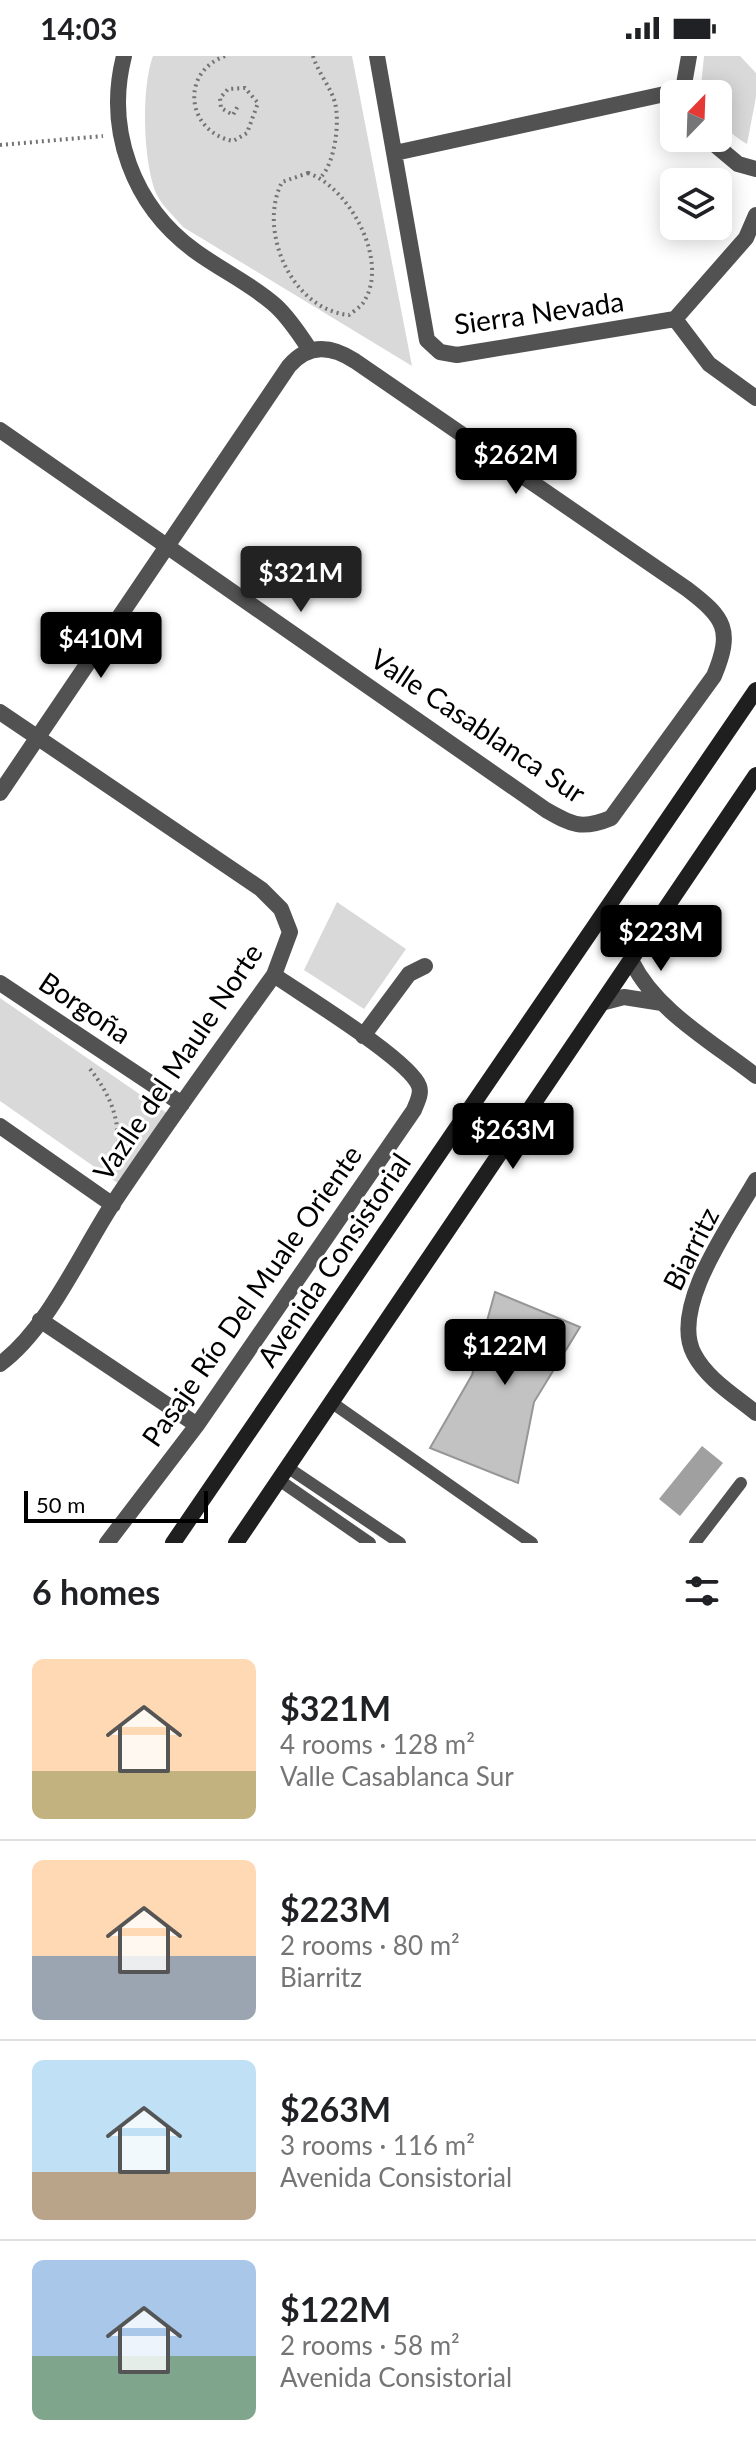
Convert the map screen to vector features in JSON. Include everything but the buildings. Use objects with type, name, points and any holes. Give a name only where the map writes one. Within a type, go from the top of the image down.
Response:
[{"type":"main road","name":"Avenida Consistorial","points":[[173,1543],[756,690]]},
{"type":"main road","points":[[236,1543],[756,775]]},
{"type":"street","points":[[0,793],[289,366],[310,350],[273,303],[177,236],[135,183],[121,135],[118,94],[124,56]]},
{"type":"street","name":"Sierra Nevada","points":[[377,56],[427,340],[440,352],[457,355],[675,319]]},
{"type":"street","points":[[685,80],[689,56]]},
{"type":"street","points":[[395,153],[660,97]]},
{"type":"street","points":[[724,152],[738,164],[756,169]]},
{"type":"street","points":[[756,215],[746,238],[675,319],[709,364],[756,398]]},
{"type":"street","name":"Valle Casablanca Sur","points":[[0,430],[569,823],[591,826],[611,818],[714,676],[723,653],[725,630],[714,610],[341,352],[310,350]]},
{"type":"street","name":"Vazlle del Maule Norte","points":[[0,712],[261,889],[281,909],[290,932],[274,975],[113,1205],[40,1320],[14,1354],[0,1364]]},
{"type":"street","points":[[632,962],[640,977],[663,1004],[756,1076]]},
{"type":"street","points":[[274,975],[363,1036],[409,974],[425,966]]},
{"type":"street","name":"Borgoña","points":[[0,983],[182,1104]]},
{"type":"street","points":[[605,1002],[634,997],[663,1004]]},
{"type":"street","name":"Pasaje Río Del Muale Oriente","points":[[107,1543],[197,1425],[414,1110],[419,1086],[411,1073],[363,1036]]},
{"type":"street","points":[[0,1126],[113,1205]]},
{"type":"street","name":"Biarritz","points":[[756,1180],[694,1291],[688,1331],[692,1352],[709,1375],[756,1413]]},
{"type":"street","points":[[40,1320],[197,1425]]},
{"type":"lane","points":[[331,1402],[532,1543]]},
{"type":"lane","points":[[283,1473],[370,1543]]},
{"type":"lane","points":[[283,1473],[400,1543]]},
{"type":"lane","points":[[695,1543],[741,1483]]},
{"type":"path","points":[[225,56],[214,60],[195,83],[193,103],[203,126],[215,138],[233,141],[247,133],[258,103],[245,88],[228,89],[220,98],[221,108],[233,115],[239,104]]},
{"type":"path","points":[[313,56],[319,75],[335,103],[335,138],[327,170],[321,178]]},
{"type":"path","points":[[0,145],[121,135]]},
{"type":"path","points":[[299,174],[321,178],[343,197],[354,214],[370,254],[371,279],[363,303],[349,315],[330,313],[306,297],[290,276],[272,225],[273,199],[282,182],[299,174]]},
{"type":"path","points":[[89,1068],[107,1091],[117,1114],[119,1145],[113,1205]]},
{"type":"shaded area","points":[[153,56],[352,56],[412,366],[183,227],[165,206],[156,193],[146,144],[145,105]]},
{"type":"shaded area","points":[[704,56],[740,56],[756,73],[756,97],[747,144],[732,133],[732,80],[702,80]]},
{"type":"shaded area","points":[[337,902],[406,949],[364,1009],[304,970]]},
{"type":"shaded area","points":[[0,998],[167,1113],[119,1184],[0,1101]]},
{"type":"shaded area","points":[[702,1446],[723,1463],[680,1516],[659,1499]]}]
